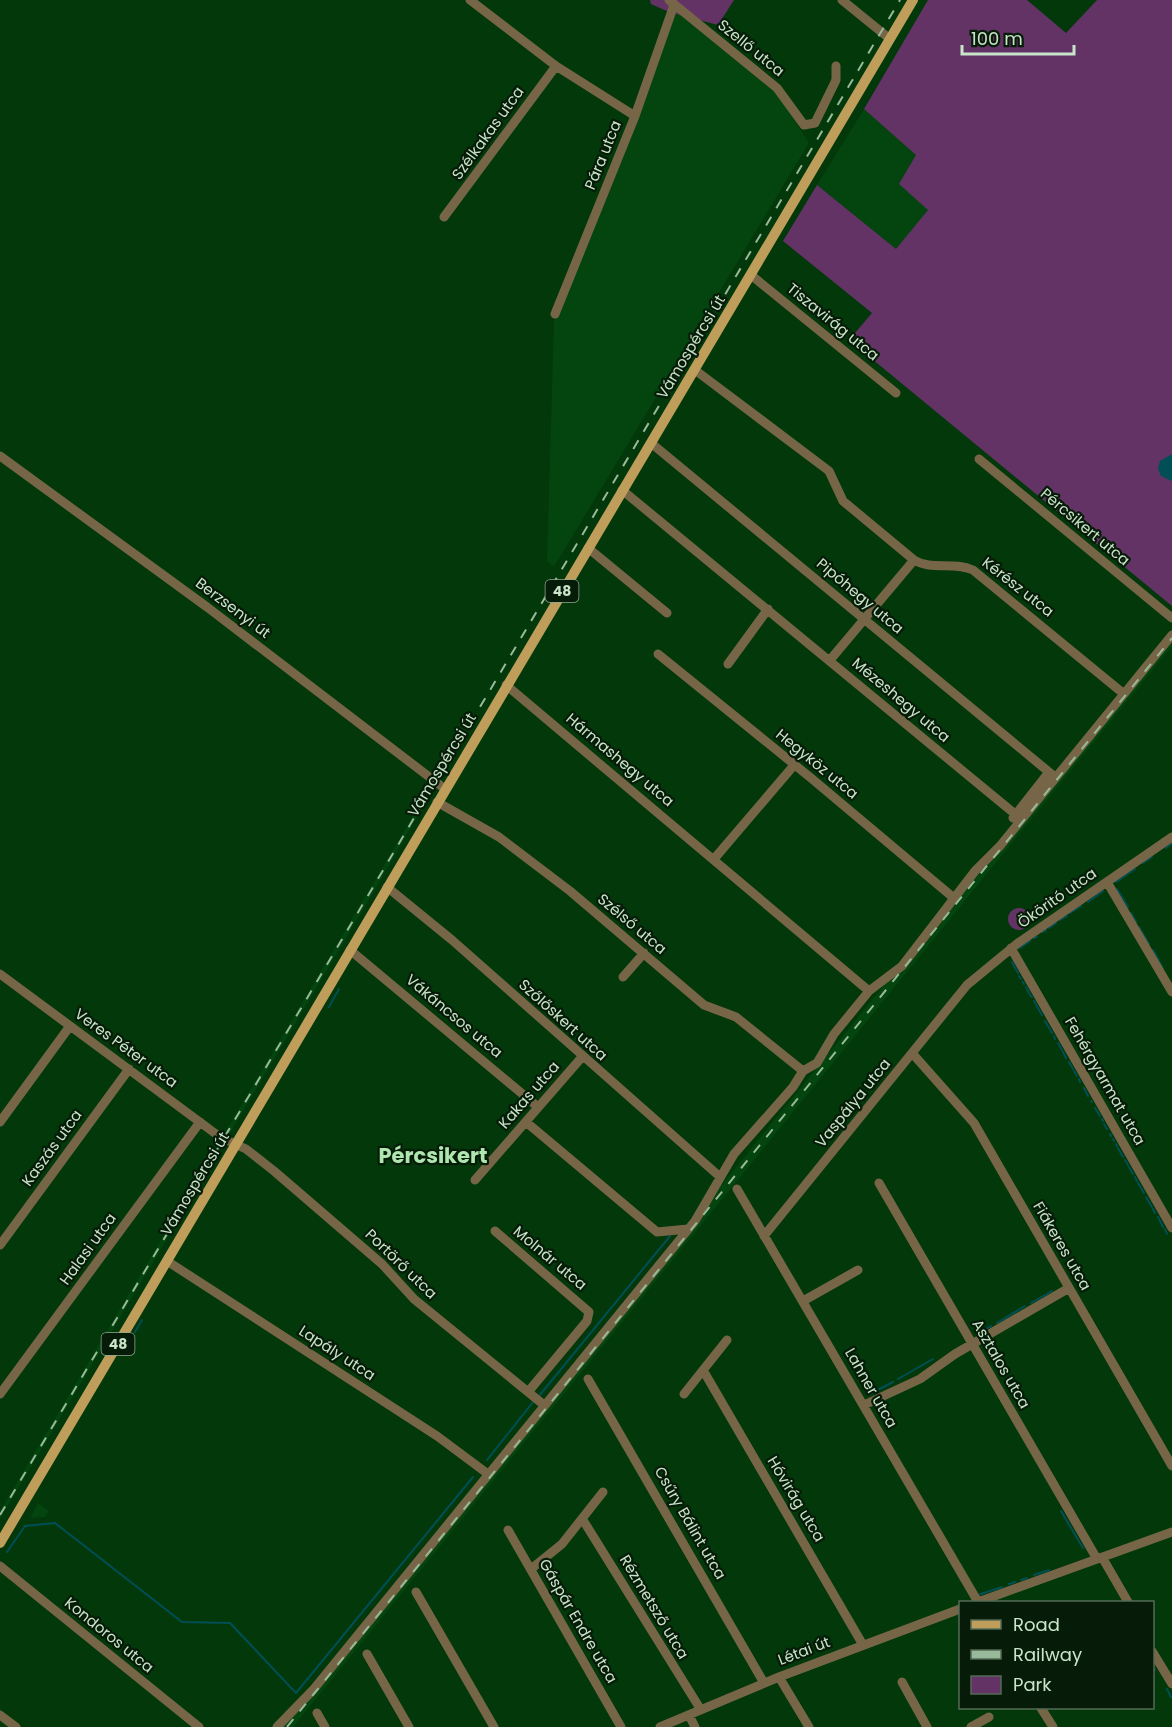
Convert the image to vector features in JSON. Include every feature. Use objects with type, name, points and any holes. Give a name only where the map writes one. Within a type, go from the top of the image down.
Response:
[{"type":"main road","name":"Vámospércsi út","points":[[0,1543],[4,1529],[167,1262],[912,1]]},
{"type":"street","points":[[470,0],[556,66],[634,116]]},
{"type":"street","points":[[842,0],[890,39]]},
{"type":"street","name":"Szellő utca","points":[[672,2],[777,88],[804,125],[810,126],[815,123],[836,80],[836,66]]},
{"type":"street","name":"Pára utca","points":[[555,314],[634,116],[672,2]]},
{"type":"street","name":"Szélkakas utca","points":[[444,217],[556,66]]},
{"type":"street","name":"Tiszavirág utca","points":[[751,275],[896,393]]},
{"type":"street","name":"Kérész utca","points":[[694,370],[829,471],[843,501],[914,560],[931,566],[956,564],[973,570],[1124,694]]},
{"type":"street","name":"Pipóhegy utca","points":[[651,443],[1052,775]]},
{"type":"street","name":"Berzsenyi út","points":[[0,456],[207,608],[445,789]]},
{"type":"street","name":"Pércsikert utca","points":[[979,459],[1172,618]]},
{"type":"street","name":"Mézeshegy utca","points":[[622,490],[1015,814]]},
{"type":"street","points":[[588,548],[667,613]]},
{"type":"street","points":[[830,660],[914,560]]},
{"type":"street","points":[[728,664],[768,609]]},
{"type":"street","points":[[1010,833],[1015,814],[1124,694],[1172,635]]},
{"type":"street","name":"Hegyköz utca","points":[[658,654],[795,764],[955,899]]},
{"type":"street","name":"Hármashegy utca","points":[[506,685],[869,991]]},
{"type":"street","points":[[714,859],[795,764]]},
{"type":"street","points":[[276,1727],[313,1690],[688,1230],[734,1154],[790,1091],[803,1071],[820,1060],[834,1034],[869,991],[902,966],[975,871],[1010,833],[1052,775]]},
{"type":"street","name":"Szélső utca","points":[[437,802],[497,836],[570,891],[704,1005],[736,1017],[803,1071]]},
{"type":"street","name":"Ököritó utca","points":[[964,989],[1011,948],[1172,837]]},
{"type":"street","points":[[1107,882],[1172,992]]},
{"type":"street","name":"Szőlőskert utca","points":[[387,887],[452,940],[719,1176]]},
{"type":"street","name":"Fehérgyarmat utca","points":[[1011,948],[1172,1228]]},
{"type":"street","name":"Vákáncsos utca","points":[[350,950],[538,1107]]},
{"type":"street","points":[[623,977],[644,954]]},
{"type":"street","name":"Veres Péter utca","points":[[0,974],[220,1137],[236,1145]]},
{"type":"street","name":"Vaspálya utca","points":[[764,1236],[964,989]]},
{"type":"street","points":[[0,1122],[70,1026]]},
{"type":"street","name":"Fiákeres utca","points":[[912,1053],[974,1123],[1172,1466]]},
{"type":"street","name":"Kakas utca","points":[[475,1180],[582,1057]]},
{"type":"street","name":"Kaszás utca","points":[[0,1245],[129,1069]]},
{"type":"street","name":"Halasi utca","points":[[0,1394],[200,1122]]},
{"type":"street","points":[[526,1122],[657,1232],[688,1230]]},
{"type":"street","name":"Portörő utca","points":[[236,1145],[248,1150],[321,1211],[385,1267],[414,1299],[544,1406]]},
{"type":"street","name":"Asztalos utca","points":[[879,1184],[1099,1558],[1127,1601]]},
{"type":"street","name":"Lahner utca","points":[[737,1189],[977,1601]]},
{"type":"street","name":"Molnár utca","points":[[495,1231],[589,1312],[587,1321],[528,1392]]},
{"type":"street","name":"Lapály utca","points":[[167,1262],[437,1436],[488,1474]]},
{"type":"street","points":[[803,1301],[858,1270]]},
{"type":"street","points":[[864,1406],[920,1379],[973,1344],[1069,1288]]},
{"type":"street","points":[[684,1394],[727,1340]]},
{"type":"street","name":"Hóvirág utca","points":[[703,1370],[863,1645]]},
{"type":"street","name":"Csűry Bálint utca","points":[[588,1379],[764,1683]]},
{"type":"street","points":[[531,1569],[553,1553],[583,1520],[603,1492]]},
{"type":"street","name":"Rézmetsző utca","points":[[583,1520],[701,1710]]},
{"type":"street","name":"Gáspár Endre utca","points":[[508,1530],[621,1727]]},
{"type":"street","points":[[981,1601],[1172,1532]]},
{"type":"street","name":"Kondoros utca","points":[[0,1566],[199,1727]]},
{"type":"street","points":[[416,1592],[494,1727]]},
{"type":"street","name":"Létai út","points":[[660,1727],[764,1683],[959,1609]]},
{"type":"street","points":[[367,1654],[409,1727]]},
{"type":"street","points":[[1154,1654],[1172,1684]]},
{"type":"street","points":[[780,1677],[808,1727]]},
{"type":"street","points":[[902,1682],[927,1727]]},
{"type":"street","points":[[1042,1709],[1053,1727]]},
{"type":"street","points":[[317,1713],[325,1727]]},
{"type":"street","points":[[0,1715],[15,1727]]},
{"type":"street","points":[[689,1715],[695,1727]]},
{"type":"street","points":[[971,1727],[989,1717]]},
{"type":"shaded area","points":[[669,12],[680,15],[775,90],[809,143],[554,567],[547,561],[554,320]]},
{"type":"shaded area","points":[[864,109],[917,155],[929,209],[897,250],[817,185]]},
{"type":"shaded area","points":[[1172,631],[1172,646],[293,1727],[281,1727]]},
{"type":"shaded area","points":[[431,786],[434,788],[370,898],[0,1519],[0,1511]]},
{"type":"shaded area","points":[[38,1503],[49,1511],[45,1517],[30,1518]]},
{"type":"green space","points":[[650,0],[734,0],[718,25],[669,12],[651,4]]},
{"type":"green space","points":[[928,0],[1027,0],[1066,33],[1097,0],[1172,0],[1172,606],[849,340],[872,313],[783,241],[817,185],[896,249],[928,210],[899,184],[916,155],[864,109]]},
{"type":"green space","points":[[1019,908],[1029,915],[1030,919],[1023,929],[1019,930],[1009,923],[1008,919],[1015,909]]},
{"type":"water","points":[[1172,454],[1172,481],[1161,476],[1158,469],[1160,461]]},
{"type":"waterway","points":[[1166,848],[1171,844]]},
{"type":"waterway","points":[[1143,863],[1152,857]]},
{"type":"waterway","points":[[1116,882],[1135,869]]},
{"type":"waterway","points":[[1117,889],[1128,907]]},
{"type":"waterway","points":[[1088,902],[1103,891]]},
{"type":"waterway","points":[[1070,913],[1081,906]]},
{"type":"waterway","points":[[1131,913],[1136,922]]},
{"type":"waterway","points":[[1060,920],[1067,916]]},
{"type":"waterway","points":[[1049,928],[1056,923]]},
{"type":"waterway","points":[[1139,927],[1149,944]]},
{"type":"waterway","points":[[1042,932],[1046,930]]},
{"type":"waterway","points":[[1020,948],[1030,941]]},
{"type":"waterway","points":[[1153,950],[1159,961]]},
{"type":"waterway","points":[[1012,962],[1018,973]]},
{"type":"waterway","points":[[1160,963],[1163,969]]},
{"type":"waterway","points":[[1026,987],[1029,993]]},
{"type":"waterway","points":[[329,1007],[339,989]]},
{"type":"waterway","points":[[1034,1001],[1042,1015]]},
{"type":"waterway","points":[[1045,1021],[1052,1033]]},
{"type":"waterway","points":[[1058,1043],[1062,1050]]},
{"type":"waterway","points":[[1063,1052],[1066,1058]]},
{"type":"waterway","points":[[1069,1062],[1073,1069]]},
{"type":"waterway","points":[[1074,1071],[1077,1076]]},
{"type":"waterway","points":[[1084,1088],[1088,1096]]},
{"type":"waterway","points":[[1095,1108],[1100,1116]]},
{"type":"waterway","points":[[1104,1124],[1107,1129]]},
{"type":"waterway","points":[[1118,1148],[1123,1157]]},
{"type":"waterway","points":[[1125,1160],[1128,1165]]},
{"type":"waterway","points":[[1129,1167],[1133,1174]]},
{"type":"waterway","points":[[1135,1177],[1137,1181]]},
{"type":"waterway","points":[[1138,1183],[1144,1193]]},
{"type":"waterway","points":[[1146,1197],[1152,1207]]},
{"type":"waterway","points":[[1153,1209],[1155,1213]]},
{"type":"waterway","points":[[1158,1217],[1163,1227]]},
{"type":"waterway","points":[[1165,1229],[1167,1234]]},
{"type":"waterway","points":[[539,1396],[670,1236]]},
{"type":"waterway","points":[[1031,1303],[1052,1291]]},
{"type":"waterway","points":[[997,1323],[1025,1306]]},
{"type":"waterway","points":[[135,1332],[142,1320]]},
{"type":"waterway","points":[[978,1334],[991,1326]]},
{"type":"waterway","points":[[898,1379],[933,1359]]},
{"type":"waterway","points":[[870,1394],[893,1382]]},
{"type":"waterway","points":[[487,1460],[533,1402]]},
{"type":"waterway","points":[[7,1552],[25,1526],[55,1523],[182,1622],[230,1623],[296,1693],[473,1477]]},
{"type":"waterway","points":[[1061,1511],[1083,1548]]},
{"type":"waterway","points":[[1034,1575],[1049,1570]]},
{"type":"waterway","points":[[1021,1580],[1027,1578]]},
{"type":"waterway","points":[[1009,1584],[1015,1582]]},
{"type":"waterway","points":[[978,1595],[1002,1587]]},
{"type":"waterway","points":[[1167,1689],[1171,1697]]},
{"type":"railway","points":[[0,1515],[900,0]]},
{"type":"railway","points":[[287,1727],[1172,638]]},
{"type":"district","name":"Pércsikert","points":[[433,1156]]}]
